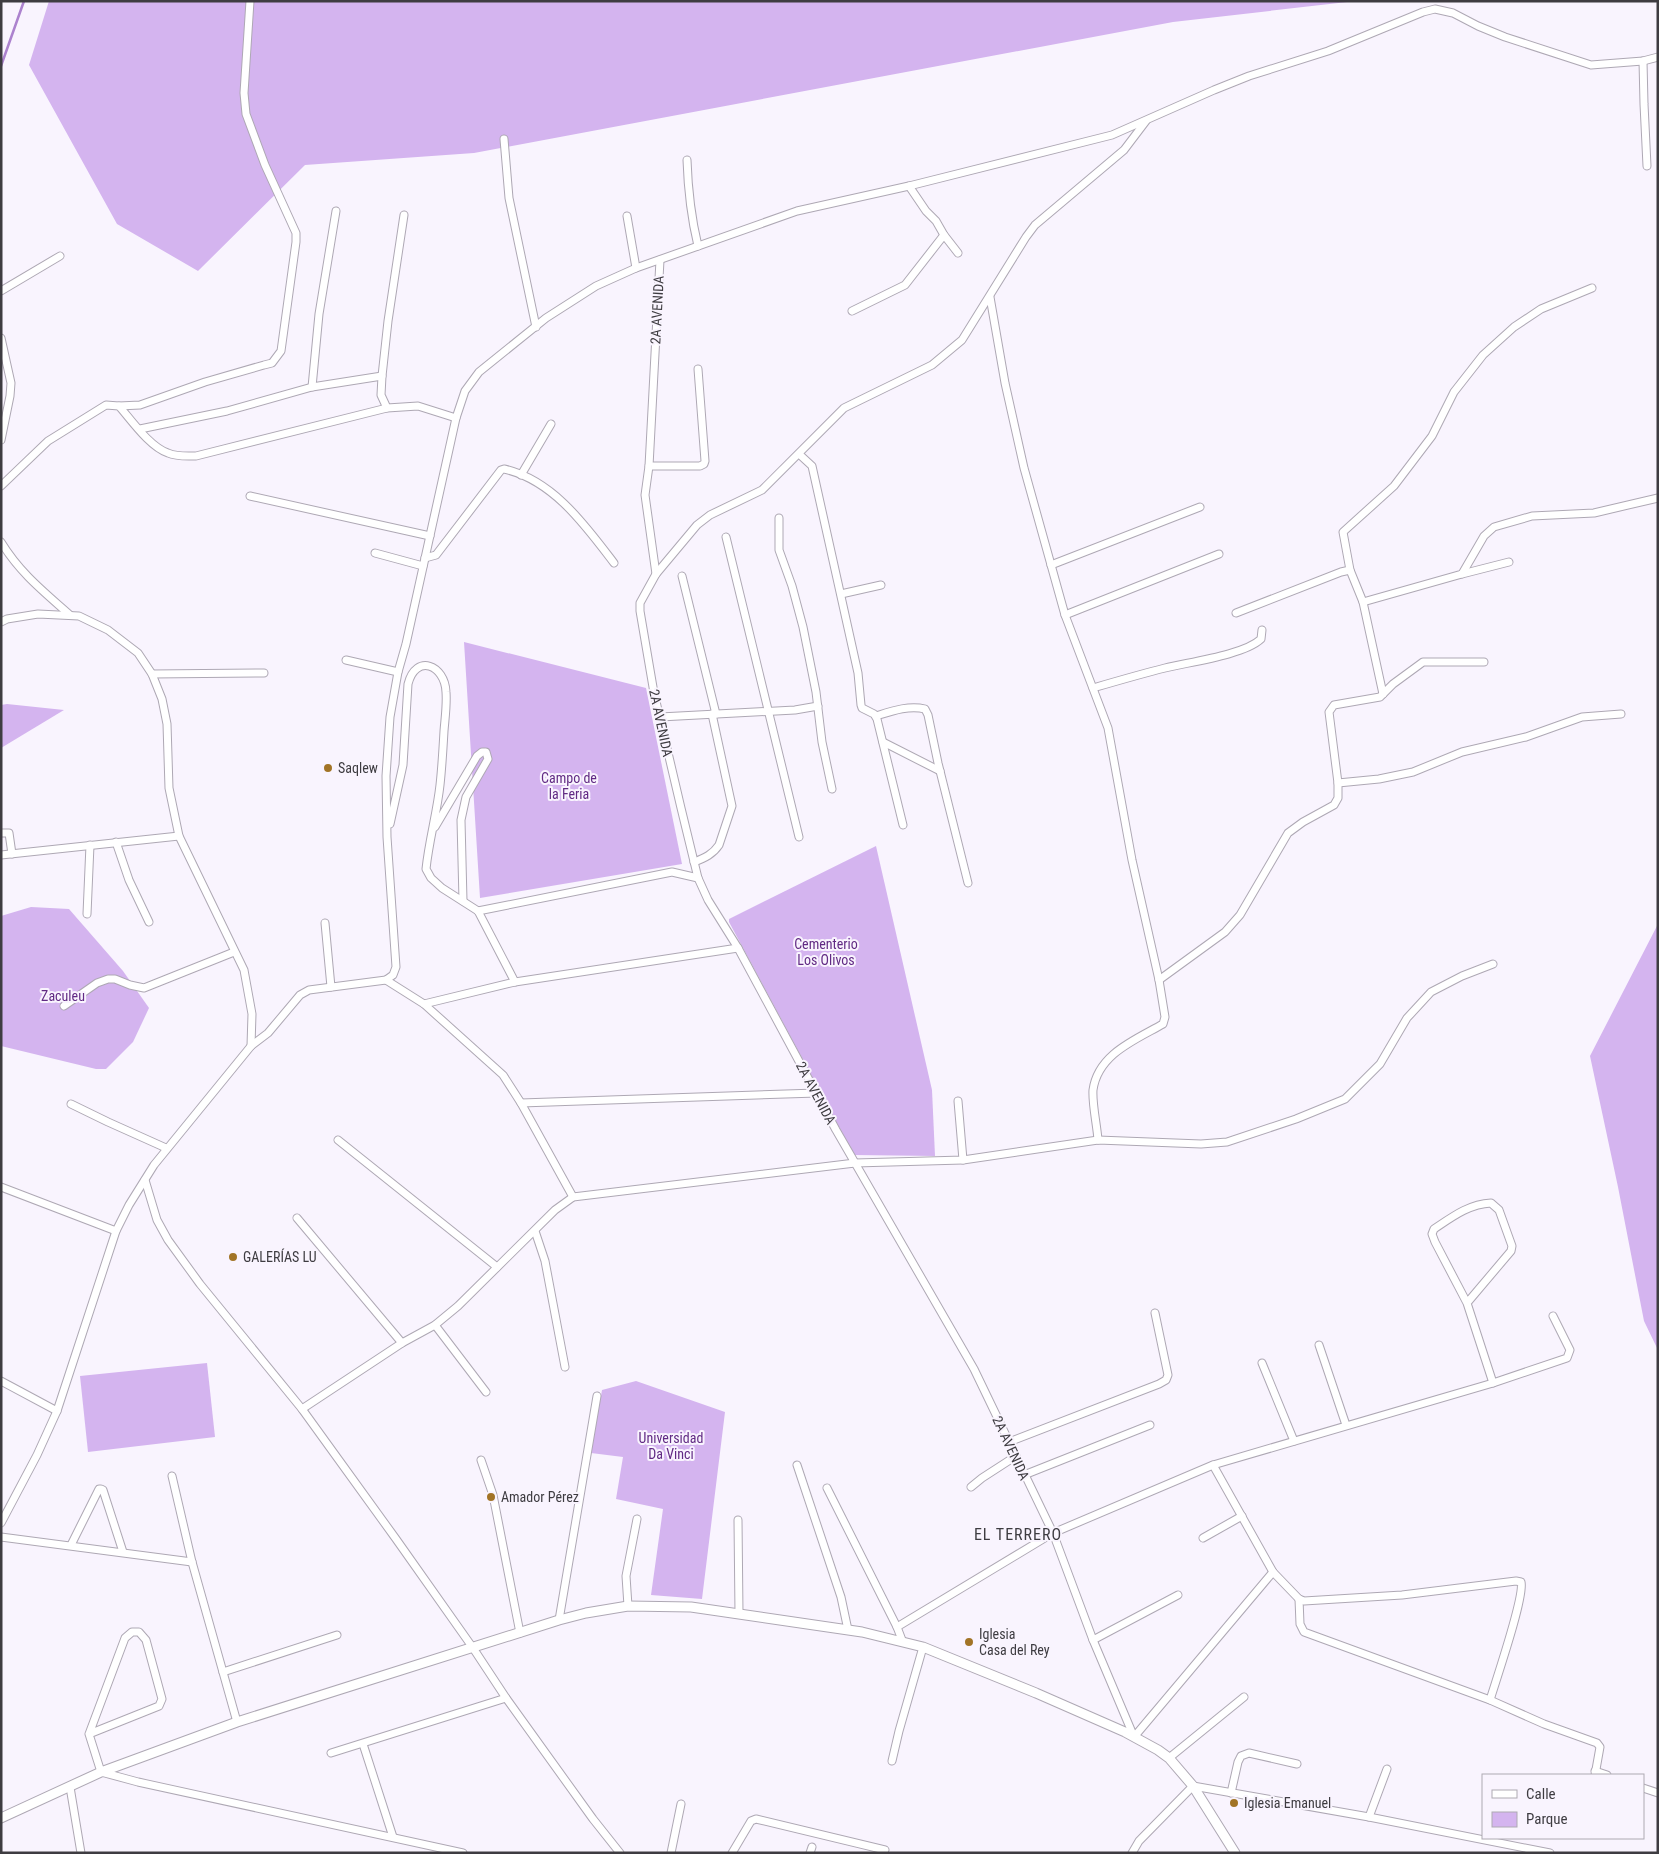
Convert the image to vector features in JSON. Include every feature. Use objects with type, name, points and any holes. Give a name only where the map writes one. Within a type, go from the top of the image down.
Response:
[{"type":"street","points":[[1,486],[48,441],[106,405],[140,405],[272,362],[281,350],[296,233],[265,166],[246,114],[244,93],[250,1]]},
{"type":"street","points":[[1,1523],[37,1455],[57,1411],[116,1231],[166,1148],[239,1064],[252,1046],[268,1033],[300,995],[309,990],[386,980],[393,975],[396,967],[387,837],[386,776],[390,717],[398,672],[406,644],[456,418],[465,391],[479,372],[536,327],[596,286],[636,268],[797,211],[909,186],[1112,135],[1249,76],[1328,51],[1423,12],[1435,9],[1453,13],[1505,37],[1590,65],[1643,61],[1658,57]]},
{"type":"street","points":[[1643,61],[1647,166]]},
{"type":"street","points":[[656,574],[697,525],[710,515],[762,490],[844,408],[932,365],[962,340],[1035,225],[1124,150],[1146,121]]},
{"type":"street","points":[[504,139],[508,198],[536,327]]},
{"type":"street","points":[[687,160],[688,195],[698,246]]},
{"type":"street","points":[[909,186],[958,253]]},
{"type":"street","points":[[312,387],[319,314],[336,211]]},
{"type":"street","points":[[387,408],[381,395],[382,376],[404,214]]},
{"type":"street","points":[[627,216],[636,268]]},
{"type":"street","points":[[852,311],[905,285],[944,236]]},
{"type":"street","points":[[1,291],[60,256]]},
{"type":"street","name":"2A AVENIDA","points":[[660,260],[649,466],[645,495],[656,574],[640,603],[640,611],[660,717],[698,878],[708,900],[738,948],[855,1163],[974,1369],[1053,1533],[1093,1640],[1134,1737]]},
{"type":"street","points":[[1383,694],[1363,602],[1350,570],[1343,532],[1394,486],[1432,436],[1454,392],[1482,355],[1514,327],[1541,308],[1592,288]]},
{"type":"street","points":[[990,297],[1005,383],[1024,468],[1065,615],[1108,728],[1132,860],[1159,980],[1165,1017],[1163,1024],[1117,1050],[1104,1063],[1098,1074],[1093,1091],[1098,1140]]},
{"type":"street","points":[[1,338],[11,383],[1,440]]},
{"type":"street","points":[[649,466],[700,466],[706,461],[698,369]]},
{"type":"street","points":[[140,429],[227,411],[312,387],[382,376]]},
{"type":"street","points":[[119,406],[157,448],[170,454],[196,456],[387,408],[418,406],[456,418]]},
{"type":"street","points":[[521,475],[552,424]]},
{"type":"street","points":[[799,454],[812,466],[858,673],[861,705],[862,708],[876,716],[904,825]]},
{"type":"street","points":[[375,553],[424,562],[436,555],[501,470],[506,470],[521,475],[553,495],[578,516],[614,563]]},
{"type":"street","points":[[250,496],[430,536]]},
{"type":"street","points":[[1462,574],[1484,536],[1494,527],[1532,516],[1594,513],[1658,498]]},
{"type":"street","points":[[1051,565],[1200,507]]},
{"type":"street","points":[[779,518],[779,550],[792,586],[803,627],[818,706],[822,742],[832,788]]},
{"type":"street","points":[[726,537],[799,837]]},
{"type":"street","points":[[1,542],[18,568],[37,588],[70,615]]},
{"type":"street","points":[[1065,615],[1219,554]]},
{"type":"street","points":[[1363,602],[1509,562]]},
{"type":"street","points":[[1236,613],[1350,570]]},
{"type":"street","points":[[682,576],[714,714],[732,806],[716,850],[694,862]]},
{"type":"street","points":[[841,594],[881,585]]},
{"type":"street","points":[[1,622],[38,614],[79,616],[108,630],[138,652],[152,674],[162,699],[167,724],[169,788],[179,836],[244,970],[252,1014],[252,1046]]},
{"type":"street","points":[[1093,688],[1164,668],[1237,651],[1256,644],[1261,639],[1262,630]]},
{"type":"street","points":[[346,660],[398,672]]},
{"type":"street","points":[[1159,980],[1225,932],[1240,915],[1288,833],[1303,822],[1334,805],[1338,798],[1338,783],[1330,708],[1334,705],[1376,698],[1423,662],[1484,662]]},
{"type":"street","points":[[387,837],[403,765],[408,684],[411,674],[415,669],[421,666],[429,666],[437,670],[444,678],[446,690],[440,785],[426,869],[431,878],[442,888],[478,911],[515,982]]},
{"type":"street","points":[[152,674],[264,673]]},
{"type":"street","points":[[660,717],[768,711],[818,706]]},
{"type":"street","points":[[876,716],[902,708],[925,710],[968,883]]},
{"type":"street","points":[[1338,783],[1379,779],[1413,772],[1462,752],[1526,737],[1582,717],[1621,714]]},
{"type":"street","points":[[883,742],[940,771]]},
{"type":"street","points":[[432,832],[477,756],[482,752],[486,752],[488,759],[466,797],[461,820],[463,901]]},
{"type":"street","points":[[1,832],[9,833],[12,854]]},
{"type":"street","points":[[1,855],[179,836]]},
{"type":"street","points":[[116,842],[129,880],[149,922]]},
{"type":"street","points":[[87,914],[90,844]]},
{"type":"street","points":[[478,911],[672,872],[698,878]]},
{"type":"street","points":[[325,923],[331,987]]},
{"type":"street","points":[[424,1004],[515,982],[738,948]]},
{"type":"street","points":[[64,1006],[97,983],[108,978],[115,978],[130,985],[144,988],[234,952]]},
{"type":"street","points":[[302,1409],[402,1343],[435,1325],[458,1306],[555,1210],[573,1198],[855,1163],[963,1160],[1098,1140],[1200,1144],[1227,1142],[1296,1119],[1345,1098],[1380,1064],[1407,1018],[1431,992],[1462,976],[1494,964]]},
{"type":"street","points":[[386,980],[424,1004],[503,1075],[521,1103],[573,1198]]},
{"type":"street","points":[[521,1103],[817,1093]]},
{"type":"street","points":[[958,1101],[963,1160]]},
{"type":"street","points":[[71,1104],[166,1148]]},
{"type":"street","points":[[338,1140],[497,1267]]},
{"type":"street","points":[[145,1180],[157,1220],[168,1240],[200,1284],[302,1409],[473,1648],[506,1698],[593,1819],[620,1853]]},
{"type":"street","points":[[1,1187],[116,1231]]},
{"type":"street","points":[[1467,1303],[1512,1251],[1512,1246],[1499,1210],[1492,1203],[1480,1204],[1461,1212],[1434,1229],[1432,1234],[1467,1303],[1493,1383]]},
{"type":"street","points":[[297,1218],[402,1343]]},
{"type":"street","points":[[535,1231],[545,1261],[565,1367]]},
{"type":"street","points":[[1009,1442],[1166,1380],[1168,1375],[1155,1313]]},
{"type":"street","points":[[897,1627],[1053,1533],[1213,1465],[1346,1424],[1493,1383],[1567,1358],[1570,1350],[1553,1316]]},
{"type":"street","points":[[435,1325],[486,1392]]},
{"type":"street","points":[[1319,1345],[1346,1424]]},
{"type":"street","points":[[1262,1363],[1294,1441]]},
{"type":"street","points":[[1,1382],[57,1411]]},
{"type":"street","points":[[559,1620],[597,1396]]},
{"type":"street","points":[[1024,1475],[1150,1425]]},
{"type":"street","points":[[971,1488],[982,1478],[1016,1456]]},
{"type":"street","points":[[481,1460],[493,1495],[520,1633]]},
{"type":"street","points":[[797,1465],[841,1597],[848,1630]]},
{"type":"street","points":[[1213,1465],[1273,1572],[1299,1599],[1304,1601],[1402,1595],[1516,1580],[1521,1582],[1522,1587],[1518,1604],[1490,1700]]},
{"type":"street","points":[[172,1476],[192,1562],[237,1722]]},
{"type":"street","points":[[827,1488],[902,1640]]},
{"type":"street","points":[[71,1545],[99,1489],[101,1489],[110,1509],[124,1552]]},
{"type":"street","points":[[1204,1538],[1242,1516]]},
{"type":"street","points":[[628,1606],[626,1576],[637,1519]]},
{"type":"street","points":[[738,1520],[739,1613]]},
{"type":"street","points":[[1,1537],[192,1562]]},
{"type":"street","points":[[1134,1737],[1273,1572]]},
{"type":"street","points":[[1093,1640],[1178,1594]]},
{"type":"street","points":[[1299,1599],[1300,1624],[1304,1632],[1490,1700],[1544,1724],[1597,1743],[1600,1747],[1595,1773]]},
{"type":"street","points":[[1,1818],[101,1772],[237,1722],[559,1620],[600,1610],[628,1606],[691,1607],[848,1630],[902,1640],[992,1674],[1134,1737],[1169,1758],[1193,1786],[1235,1853]]},
{"type":"street","points":[[88,1734],[161,1704],[162,1699],[146,1640],[139,1632],[132,1632],[125,1638],[88,1734],[101,1772]]},
{"type":"street","points":[[223,1672],[337,1635]]},
{"type":"street","points":[[892,1761],[923,1647]]},
{"type":"street","points":[[1169,1758],[1244,1697]]},
{"type":"street","points":[[331,1753],[506,1698]]},
{"type":"street","points":[[363,1744],[393,1837]]},
{"type":"street","points":[[1231,1792],[1238,1762],[1242,1756],[1249,1753],[1297,1764]]},
{"type":"street","points":[[1369,1817],[1387,1769]]},
{"type":"street","points":[[101,1772],[138,1782],[463,1853]]},
{"type":"street","points":[[1193,1786],[1369,1817],[1550,1853]]},
{"type":"street","points":[[1132,1853],[1139,1840],[1193,1786]]},
{"type":"street","points":[[70,1787],[81,1853]]},
{"type":"street","points":[[1644,1788],[1658,1793]]},
{"type":"street","points":[[671,1853],[681,1804]]},
{"type":"street","points":[[732,1853],[751,1821],[756,1819],[885,1850]]},
{"type":"green space","points":[[49,1],[1356,1],[1173,22],[474,153],[305,165],[198,271],[117,224],[29,65]]},
{"type":"green space","name":"Campo de la Feria","points":[[464,642],[646,688],[682,864],[480,898]]},
{"type":"green space","points":[[1,705],[64,710],[1,748]]},
{"type":"green space","name":"Cementerio Los Olivos","points":[[876,846],[932,1090],[935,1156],[854,1155],[729,922],[729,919]]},
{"type":"green space","name":"Zaculeu","points":[[31,907],[69,909],[123,971],[149,1008],[133,1042],[106,1069],[96,1069],[1,1046],[1,916]]},
{"type":"green space","points":[[1658,924],[1658,1350],[1644,1321],[1590,1056]]},
{"type":"green space","points":[[207,1363],[215,1437],[88,1452],[80,1376]]},
{"type":"green space","name":"Universidad Da Vinci","points":[[636,1381],[725,1412],[702,1599],[651,1595],[663,1509],[616,1499],[623,1457],[591,1453],[602,1390]]},
{"type":"waterway","points":[[1,66],[24,1]]},
{"type":"place","name":"Saqlew","points":[[328,768]]},
{"type":"place","name":"GALERÍAS LU","points":[[233,1257]]},
{"type":"place","name":"Amador Pérez","points":[[491,1497]]},
{"type":"place","name":"Iglesia Casa del Rey","points":[[969,1642]]},
{"type":"place","name":"Iglesia Emanuel","points":[[1234,1803]]},
{"type":"district","name":"EL TERRERO","points":[[1018,1534]]}]
